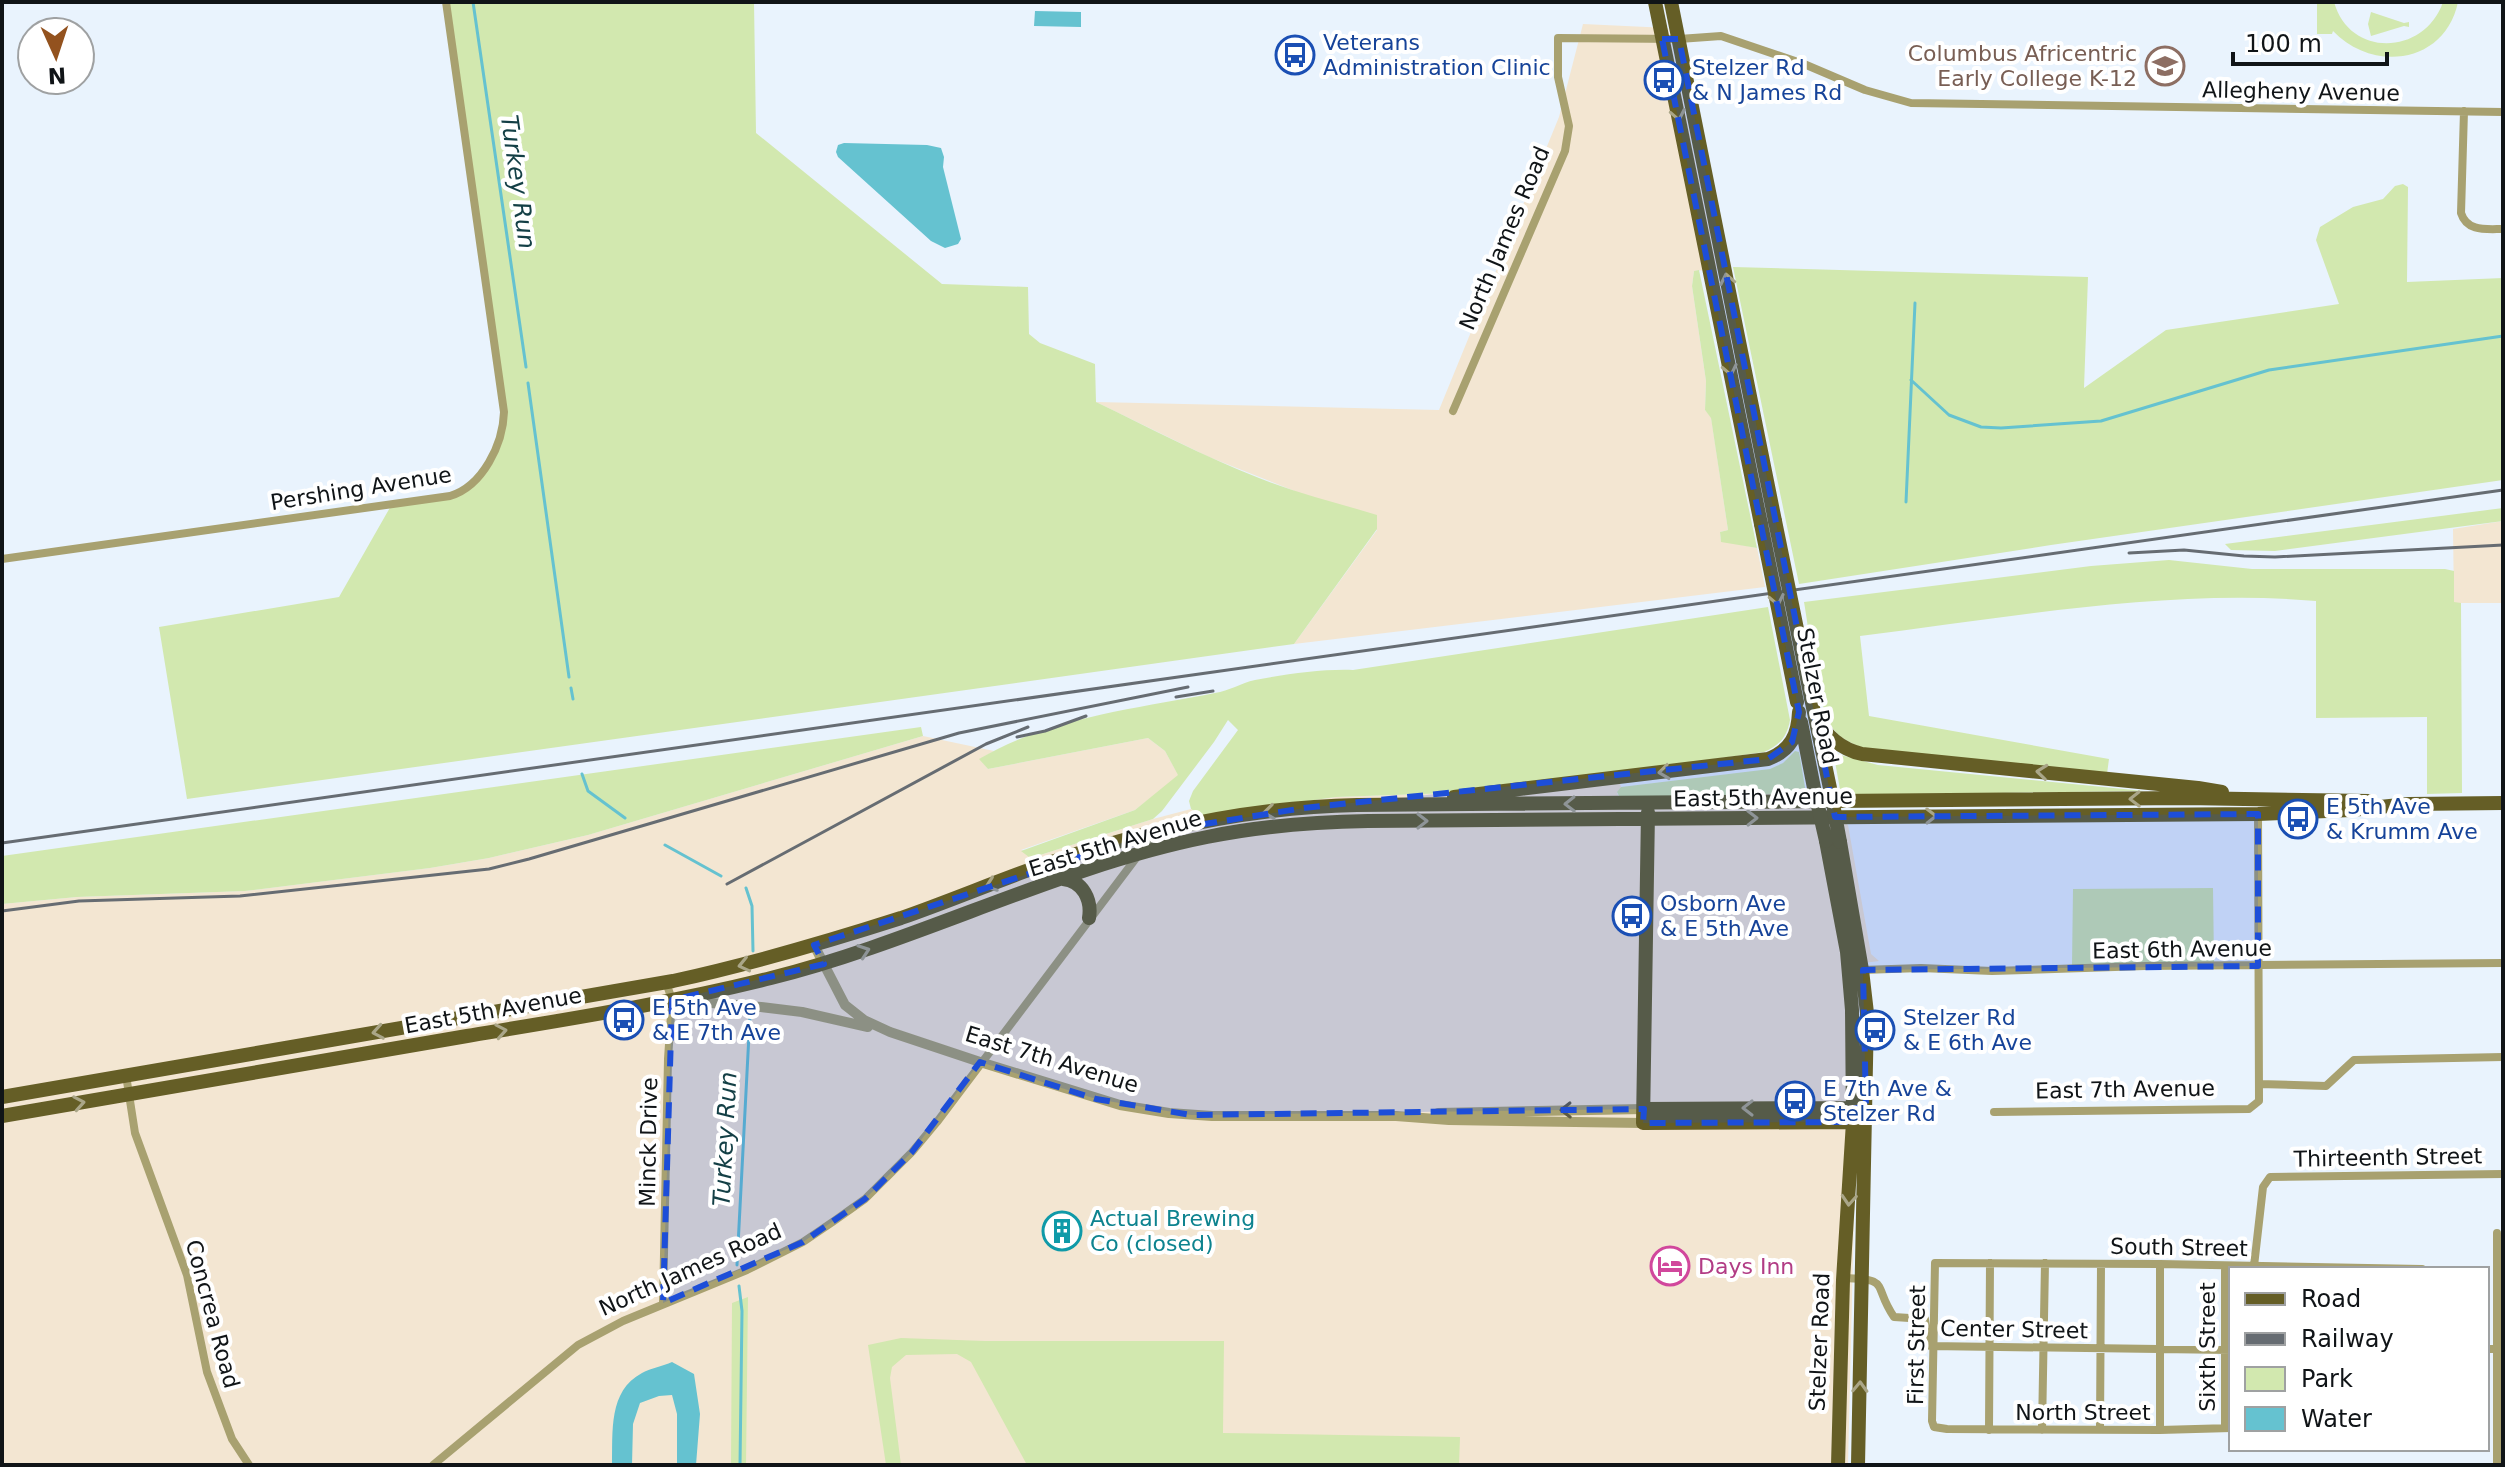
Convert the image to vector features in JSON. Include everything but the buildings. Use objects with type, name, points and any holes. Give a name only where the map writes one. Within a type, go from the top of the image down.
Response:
[{"type":"main road","points":[[1655,2],[1662,39]]},
{"type":"main road","points":[[1671,2],[1679,39]]},
{"type":"main road","name":"Stelzer Road","points":[[1662,39],[1768,522]]},
{"type":"main road","name":"Stelzer Road","points":[[1679,39],[1802,704],[1862,970],[1867,1013],[1843,1278],[1838,1465]]},
{"type":"main road","points":[[1357,805],[1486,794],[1768,759],[1783,750],[1795,737],[1802,704]]},
{"type":"main road","name":"Stelzer Road","points":[[1802,704],[1815,717],[1823,793]]},
{"type":"main road","points":[[1815,717],[1832,740],[1845,749],[1862,754],[2198,788],[2258,807]]},
{"type":"main road","name":"East 5th Avenue","points":[[2,1116],[352,1058],[744,985],[824,964],[1138,854],[1206,837],[1285,825],[2258,807],[2365,801],[2503,803]]},
{"type":"main road","points":[[1644,1116],[1648,804]]},
{"type":"main road","name":"East 5th Avenue","points":[[2,1097],[666,982],[752,963],[903,917],[1037,867],[1107,845],[1209,820],[1243,815],[1357,805],[2258,807]]},
{"type":"main road","name":"Stelzer Road","points":[[1833,842],[1849,971],[1860,1115],[1863,1278],[1858,1465]]},
{"type":"main road","points":[[1063,879],[1075,881],[1084,892],[1090,901],[1089,918]]},
{"type":"main road","name":"East 7th Avenue","points":[[1644,1116],[1860,1115]]},
{"type":"main road","name":"East 7th Avenue","points":[[1644,1116],[1794,1122],[1860,1115]]},
{"type":"main road","points":[[1794,1122],[1817,1124],[1838,1133],[1848,1142],[1852,1158]]},
{"type":"street","name":"Pershing Avenue","points":[[2,559],[450,496],[466,489],[474,481],[499,445],[504,412],[446,2]]},
{"type":"street","name":"Allegheny Avenue","points":[[1679,39],[1721,36],[1804,64],[1865,90],[1911,103],[2503,112]]},
{"type":"street","name":"North James Road","points":[[1453,411],[1565,151],[1569,126],[1558,77],[1558,38],[1679,39]]},
{"type":"street","points":[[2464,111],[2463,221],[2470,227],[2503,229]]},
{"type":"street","points":[[2258,807],[2259,1084],[2326,1086],[2354,1060],[2503,1057]]},
{"type":"street","name":"North James Road","points":[[433,1465],[578,1345],[623,1321],[747,1270],[803,1242],[865,1199],[937,1122],[1155,832]]},
{"type":"street","name":"East 7th Avenue","points":[[814,945],[835,989],[849,1009],[890,1032]]},
{"type":"street","name":"East 6th Avenue","points":[[1862,970],[1921,968],[1992,971],[2145,966],[2503,963]]},
{"type":"street","name":"Minck Drive","points":[[663,1303],[672,1000],[666,982]]},
{"type":"street","name":"East 7th Avenue","points":[[672,1000],[802,1012],[890,1032],[1096,1099],[1169,1113],[1232,1117],[1431,1113],[1644,1116]]},
{"type":"street","name":"Concrea Road","points":[[126,1075],[135,1133],[187,1275],[207,1372],[232,1439],[249,1465]]},
{"type":"street","name":"East 7th Avenue","points":[[1994,1112],[2249,1109],[2259,1101],[2259,1084]]},
{"type":"street","name":"Thirteenth Street","points":[[2254,1266],[2263,1187],[2270,1177],[2503,1174]]},
{"type":"street","points":[[2497,1233],[2497,1465]]},
{"type":"street","name":"South Street","points":[[1935,1263],[2272,1267]]},
{"type":"street","name":"First Street","points":[[1934,1427],[1935,1263]]},
{"type":"street","points":[[1989,1430],[1990,1263]]},
{"type":"street","points":[[2042,1430],[2045,1263]]},
{"type":"street","points":[[2100,1430],[2101,1264]]},
{"type":"street","points":[[2160,1264],[2160,1430]]},
{"type":"street","name":"Sixth Street","points":[[2225,1266],[2228,1428]]},
{"type":"street","points":[[1843,1278],[1863,1278]]},
{"type":"street","name":"Center Street","points":[[1863,1278],[1876,1282],[1883,1289],[1894,1317],[1925,1319],[1928,1343],[1934,1346],[2228,1350]]},
{"type":"street","name":"North Street","points":[[1934,1427],[1989,1430],[2228,1428]]},
{"type":"highlighted area","points":[[1662,39],[1679,39],[1835,817],[2258,814],[2258,966],[1863,970],[1866,1108],[1854,1108],[1853,1122],[1643,1123],[1644,1109],[1191,1115],[1096,1099],[980,1062],[912,1152],[865,1199],[803,1242],[663,1303],[672,1000],[824,964],[814,945],[1155,832],[1304,808],[1768,759],[1792,742],[1799,712]]},
{"type":"shaded area","points":[[1583,24],[1668,28],[1717,269],[1694,271],[1692,286],[1706,381],[1705,410],[1711,417],[1728,530],[1720,532],[1721,541],[1757,548],[1765,587],[1294,644],[1377,530],[1292,490],[1209,457],[1096,402],[1439,410],[1559,117]]},
{"type":"shaded area","points":[[2503,521],[2503,603],[2454,603],[2453,529]]},
{"type":"shaded area","points":[[923,736],[994,751],[980,759],[988,769],[1148,738],[1165,751],[1179,776],[1135,810],[1021,850],[1037,856],[1191,809],[1202,816],[1336,797],[1481,792],[1617,774],[1620,798],[1806,793],[1848,825],[1871,954],[1879,961],[1856,964],[1859,1008],[1848,1465],[2,1465],[2,904],[77,897],[245,891],[489,858],[588,835]]},
{"type":"green space","points":[[446,2],[754,2],[756,133],[942,284],[1028,287],[1029,334],[1040,343],[1095,364],[1096,402],[1259,478],[1377,515],[1377,529],[1294,644],[187,799],[159,627],[339,597],[392,504],[458,493],[492,458],[504,424]]},
{"type":"green space","points":[[2317,2],[2334,2],[2343,21],[2355,34],[2371,41],[2388,43],[2405,40],[2421,32],[2434,20],[2443,2],[2458,2],[2451,23],[2439,39],[2406,56],[2387,57],[2349,44],[2333,31],[2332,34],[2317,34]]},
{"type":"green space","points":[[2371,12],[2409,22],[2409,27],[2371,36],[2368,24]]},
{"type":"green space","points":[[2403,184],[2408,187],[2407,282],[2503,278],[2503,480],[1799,584],[1733,267],[2088,277],[2084,388],[2166,330],[2339,304],[2316,240],[2320,227],[2353,207],[2383,199],[2395,186]]},
{"type":"green space","points":[[1699,270],[1757,548],[1721,542],[1720,532],[1728,530],[1711,418],[1705,410],[1706,381],[1692,286],[1694,271]]},
{"type":"green space","points":[[2503,508],[2503,521],[2275,551],[2231,550],[2225,544]]},
{"type":"green space","points":[[2169,560],[2252,569],[2454,571],[2454,602],[2461,603],[2462,793],[2427,794],[2427,717],[2316,718],[2316,601],[2203,598],[2145,602],[1860,636],[1869,716],[2109,759],[2107,774],[1866,749],[1841,737],[1828,720],[1811,650],[1804,602],[2091,566]]},
{"type":"green space","points":[[1768,607],[1790,720],[1782,740],[1764,752],[1481,792],[1336,797],[1202,816],[1191,809],[1189,801],[1238,730],[1228,720],[1153,819],[1029,857],[1021,851],[1135,810],[1178,775],[1165,751],[1148,738],[988,769],[979,759],[1035,733],[1064,724],[1220,692],[1255,680],[1304,672],[1353,670]]},
{"type":"green space","points":[[921,727],[923,736],[588,835],[489,858],[245,891],[77,897],[2,904],[2,856]]},
{"type":"green space","points":[[1795,751],[1799,752],[1806,793],[1620,798],[1617,792],[1621,787],[1770,769],[1783,763]]},
{"type":"green space","points":[[1837,754],[1878,765],[2144,791],[1841,795],[1834,756]]},
{"type":"green space","points":[[2213,888],[2214,963],[2072,965],[2073,889]]},
{"type":"green space","points":[[748,1297],[746,1465],[731,1465],[732,1303]]},
{"type":"green space","points":[[901,1338],[1224,1341],[1223,1433],[1460,1437],[1459,1465],[1027,1465],[971,1362],[957,1354],[906,1355],[892,1367],[890,1378],[901,1465],[886,1465],[868,1345]]},
{"type":"water","points":[[1035,11],[1081,12],[1081,27],[1034,26]]},
{"type":"water","points":[[838,145],[941,148],[961,239],[958,244],[945,248],[931,241],[838,157]]},
{"type":"water","points":[[672,1362],[694,1374],[700,1414],[696,1465],[677,1465],[677,1414],[672,1395],[640,1403],[633,1424],[632,1465],[612,1465],[613,1426],[623,1390],[642,1373]]},
{"type":"waterway","name":"Turkey Run","points":[[473,2],[526,367]]},
{"type":"waterway","points":[[1906,502],[1915,303]]},
{"type":"waterway","points":[[1911,380],[1949,415],[1981,427],[2101,421],[2269,370],[2503,336]]},
{"type":"waterway","name":"Turkey Run","points":[[528,383],[569,677]]},
{"type":"waterway","name":"Turkey Run","points":[[571,688],[573,699]]},
{"type":"waterway","name":"Turkey Run","points":[[582,774],[588,791],[625,818]]},
{"type":"waterway","name":"Turkey Run","points":[[665,845],[721,876]]},
{"type":"waterway","name":"Turkey Run","points":[[746,888],[752,906],[753,951]]},
{"type":"waterway","name":"Turkey Run","points":[[737,1265],[750,1015]]},
{"type":"waterway","name":"Turkey Run","points":[[739,1286],[742,1311],[740,1465]]},
{"type":"railway","points":[[2,843],[2503,490]]},
{"type":"railway","points":[[2129,553],[2184,550],[2275,557],[2503,545]]},
{"type":"railway","points":[[2,911],[79,901],[240,896],[489,869],[959,733],[1188,687]]},
{"type":"railway","points":[[1176,697],[1213,691]]},
{"type":"railway","points":[[1017,737],[1045,731],[1086,716]]},
{"type":"railway","points":[[727,884],[986,744],[1028,727]]},
{"type":"place","name":"Veterans Administration Clinic","points":[[1295,55]]},
{"type":"place","name":"Columbus Africentric Early College K-12","points":[[2165,66]]},
{"type":"place","name":"Stelzer Rd & N James Rd","points":[[1664,80]]},
{"type":"place","name":"E 5th Ave & Krumm Ave","points":[[2298,819]]},
{"type":"place","name":"Osborn Ave & E 5th Ave","points":[[1632,916]]},
{"type":"place","name":"E 5th Ave & E 7th Ave","points":[[624,1020]]},
{"type":"place","name":"Stelzer Rd & E 6th Ave","points":[[1875,1030]]},
{"type":"place","name":"E 7th Ave & Stelzer Rd","points":[[1795,1101]]},
{"type":"place","name":"Actual Brewing Co (closed)","points":[[1062,1231]]},
{"type":"place","name":"Days Inn","points":[[1670,1266]]}]
